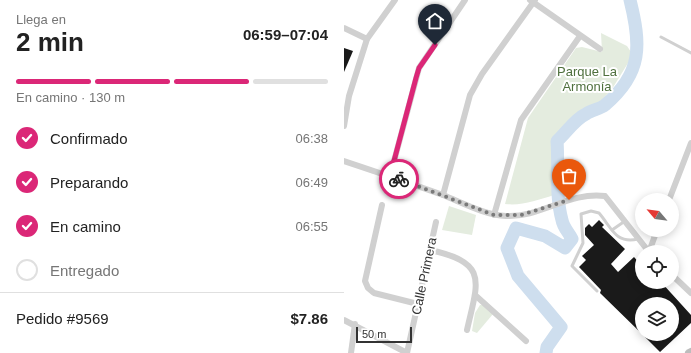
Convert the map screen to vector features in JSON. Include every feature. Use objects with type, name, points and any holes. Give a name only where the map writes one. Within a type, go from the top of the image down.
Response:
[{"type":"street","points":[[344,126],[346,95],[367,39],[395,0]]},
{"type":"street","points":[[390,176],[419,68],[465,0]]},
{"type":"street","points":[[442,195],[470,95],[482,74],[533,1],[600,49]]},
{"type":"street","points":[[344,28],[367,39]]},
{"type":"street","points":[[494,215],[521,120],[580,36]]},
{"type":"street","points":[[672,193],[691,143]]},
{"type":"street","points":[[344,161],[390,176],[494,215],[521,215],[569,200],[592,195],[604,196],[643,245]]},
{"type":"street","points":[[382,205],[365,281],[368,288],[374,293],[418,304]]},
{"type":"street","name":"Calle Primera","points":[[407,353],[436,222]]},
{"type":"street","points":[[430,250],[453,255],[468,265],[476,278],[475,295],[467,330]]},
{"type":"street","points":[[679,282],[691,293]]},
{"type":"street","points":[[475,295],[526,341]]},
{"type":"street","points":[[344,320],[355,324],[407,353]]},
{"type":"street","points":[[351,353],[355,324]]},
{"type":"lane","points":[[661,37],[691,53]]},
{"type":"lane","points":[[597,291],[572,266],[583,243],[581,214],[592,211],[599,213],[612,230],[623,240],[638,239]]},
{"type":"lane","points":[[612,230],[625,221]]},
{"type":"green space","name":"Parque La Armonía","points":[[601,33],[627,46],[633,55],[612,89],[600,102],[582,110],[553,138],[554,195],[536,201],[505,204],[528,118],[576,48],[582,47],[602,52]]},
{"type":"green space","points":[[449,206],[476,215],[472,235],[442,230]]},
{"type":"green space","points":[[480,305],[483,305],[493,314],[477,333],[472,331],[475,313]]},
{"type":"building","points":[[344,48],[353,51],[344,72]]},
{"type":"building","points":[[599,220],[604,225],[602,227],[625,249],[611,264],[618,272],[634,257],[635,258],[635,289],[667,289],[675,297],[635,297],[635,327],[600,293],[601,290],[579,267],[586,260],[582,256],[594,245],[585,235],[585,228],[589,224],[592,227]]},
{"type":"building","points":[[679,302],[691,315],[691,323],[679,334]]},
{"type":"building","points":[[649,341],[672,341],[660,352]]},
{"type":"waterway","points":[[546,353],[547,347],[561,327],[518,276],[507,248],[516,228],[545,236],[565,248],[572,239],[563,223],[560,210],[557,141],[582,116],[605,105],[617,93],[633,69],[637,44],[634,16],[630,0]]},
{"type":"way so far","points":[[399,179],[494,215],[521,215],[569,200]]},
{"type":"route","points":[[399,179],[390,176],[416,78],[419,68],[435,45]]}]
